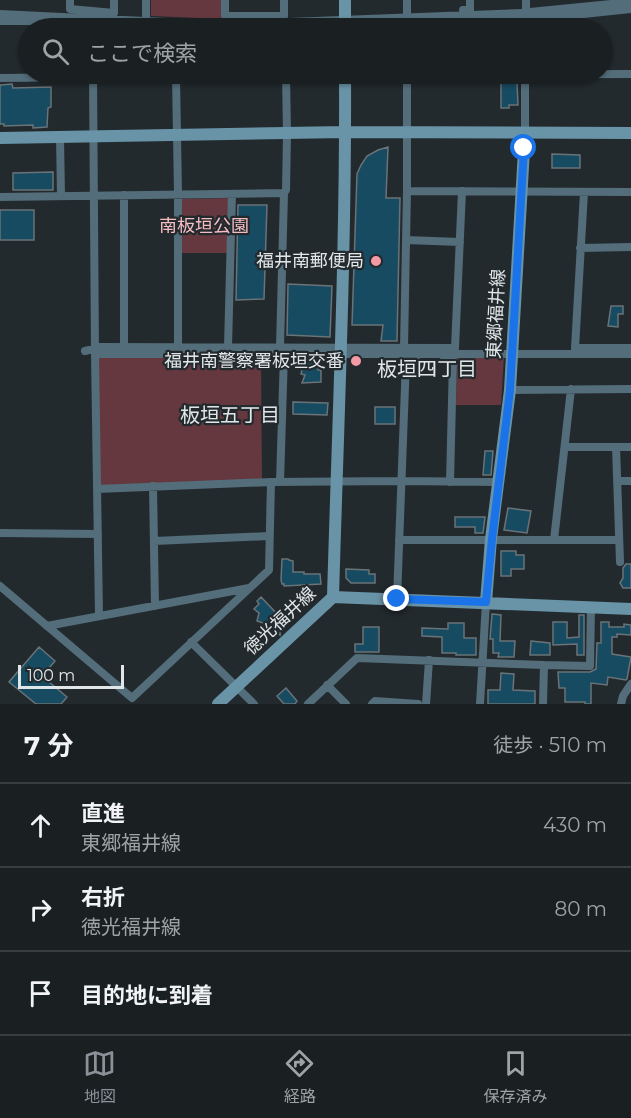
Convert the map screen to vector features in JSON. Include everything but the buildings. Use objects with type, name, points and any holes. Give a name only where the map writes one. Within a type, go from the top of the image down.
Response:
[{"type":"street","points":[[70,0],[70,9],[114,13],[114,0]]},
{"type":"street","points":[[146,0],[146,18]]},
{"type":"street","points":[[225,0],[225,16],[284,16],[284,0]]},
{"type":"street","points":[[345,0],[345,18]]},
{"type":"street","points":[[407,0],[407,18]]},
{"type":"street","points":[[424,18],[470,10],[470,0]]},
{"type":"street","points":[[526,0],[526,18]]},
{"type":"street","points":[[585,0],[599,0]]},
{"type":"street","points":[[526,18],[631,2]]},
{"type":"street","points":[[526,18],[631,9]]},
{"type":"street","points":[[0,14],[93,18]]},
{"type":"street","points":[[0,21],[18,21]]},
{"type":"street","points":[[613,74],[631,74]]},
{"type":"street","points":[[0,78],[18,77]]},
{"type":"street","points":[[93,84],[99,616]]},
{"type":"street","points":[[176,84],[178,347]]},
{"type":"street","points":[[0,586],[132,698],[268,570],[282,350],[286,84]]},
{"type":"street","points":[[333,597],[341,351],[345,84]]},
{"type":"street","points":[[404,348],[407,84]]},
{"type":"street","points":[[525,84],[525,133]]},
{"type":"street","points":[[0,138],[345,132],[631,133]]},
{"type":"street","name":"東郷福井線","points":[[486,602],[510,390],[525,133]]},
{"type":"street","points":[[60,137],[61,196]]},
{"type":"street","points":[[407,190],[631,192]]},
{"type":"street","points":[[341,351],[455,348],[462,191]]},
{"type":"street","points":[[584,192],[575,348],[631,348]]},
{"type":"street","points":[[0,197],[284,193]]},
{"type":"street","points":[[228,347],[232,194]]},
{"type":"street","points":[[124,195],[124,347]]},
{"type":"street","points":[[406,240],[460,242]]},
{"type":"street","points":[[580,248],[631,247]]},
{"type":"street","points":[[95,351],[101,347],[228,347],[282,350]]},
{"type":"street","points":[[85,351],[282,350],[631,354]]},
{"type":"street","points":[[397,599],[406,360],[453,360],[450,482]]},
{"type":"street","points":[[510,390],[631,389]]},
{"type":"street","points":[[554,540],[571,390]]},
{"type":"street","points":[[565,447],[631,447]]},
{"type":"street","points":[[616,447],[620,562]]},
{"type":"street","points":[[617,481],[631,481]]},
{"type":"street","points":[[97,489],[275,482],[498,482]]},
{"type":"street","points":[[153,486],[155,606]]},
{"type":"street","points":[[0,533],[98,534]]},
{"type":"street","points":[[154,542],[269,536]]},
{"type":"street","points":[[399,540],[619,540]]},
{"type":"street","points":[[46,626],[249,588]]},
{"type":"street","name":"徳光福井線","points":[[218,704],[333,597],[631,609]]},
{"type":"street","points":[[480,704],[486,602]]},
{"type":"street","points":[[308,704],[357,658],[591,666],[591,607]]},
{"type":"street","points":[[191,642],[254,704]]},
{"type":"street","points":[[426,704],[429,660]]},
{"type":"street","points":[[543,704],[544,665]]},
{"type":"street","points":[[621,704],[631,684]]},
{"type":"street","points":[[327,686],[346,704]]},
{"type":"street","points":[[372,704],[375,702],[418,704]]},
{"type":"green space","points":[[151,0],[221,0],[221,18],[151,16]]},
{"type":"green space","name":"南板垣公園","points":[[229,198],[228,253],[180,253],[180,199]]},
{"type":"green space","points":[[504,356],[501,405],[456,405],[457,357]]},
{"type":"green space","points":[[95,357],[261,358],[262,482],[97,489]]},
{"type":"place","name":"福井南郵便局","points":[[376,261]]},
{"type":"place","name":"福井南警察署板垣交番","points":[[356,361]]},
{"type":"district","name":"板垣四丁目","points":[[427,369]]},
{"type":"district","name":"板垣五丁目","points":[[230,415]]},
{"type":"route","points":[[397,599],[486,602],[510,390],[524,148]]}]
